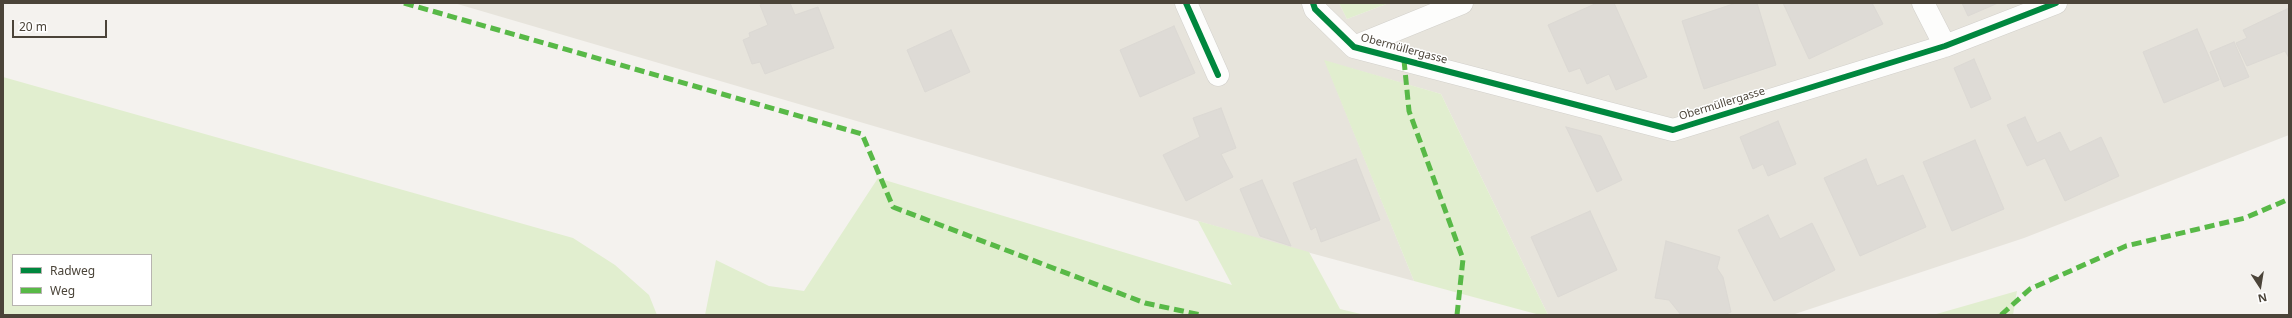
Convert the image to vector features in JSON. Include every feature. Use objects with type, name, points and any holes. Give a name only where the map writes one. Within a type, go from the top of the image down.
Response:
[{"type":"street","points":[[1186,3],[1218,75]]},
{"type":"street","name":"Obermüllergasse","points":[[1313,3],[1315,9],[1354,47],[1673,130],[1945,46],[2056,3]]},
{"type":"street","name":"Obermüllergasse","points":[[1354,47],[1462,3]]},
{"type":"street","points":[[1923,3],[1945,46]]},
{"type":"shaded area","points":[[454,3],[1339,3],[1347,19],[1389,3],[2289,3],[2289,135],[2024,238],[1792,315],[1548,315],[1441,94],[1325,61],[1414,281],[1266,241]]},
{"type":"green space","points":[[1339,3],[1389,3],[1347,19]]},
{"type":"green space","points":[[1324,60],[1441,94],[1548,315],[1540,315],[1414,281]]},
{"type":"green space","points":[[3,77],[573,238],[615,265],[649,295],[657,315],[3,315]]},
{"type":"green space","points":[[878,178],[1232,285],[1198,221],[1309,252],[1340,309],[1365,315],[705,315],[716,260],[769,286],[804,291]]},
{"type":"green space","points":[[2017,291],[2013,315],[1933,315]]},
{"type":"building","points":[[765,3],[790,3],[795,15],[818,7],[834,48],[765,74],[760,62],[752,64],[743,40],[750,37],[749,33],[768,25],[760,5]]},
{"type":"building","points":[[1597,3],[1614,3],[1647,77],[1616,90],[1609,74],[1587,84],[1580,68],[1569,72],[1548,25]]},
{"type":"building","points":[[1736,3],[1757,3],[1776,65],[1704,89],[1682,21]]},
{"type":"building","points":[[1783,3],[1872,3],[1883,24],[1809,59]]},
{"type":"building","points":[[1962,3],[1998,3],[1968,16]]},
{"type":"building","points":[[2289,8],[2289,58],[2285,51],[2247,66],[2236,43],[2247,38],[2243,30]]},
{"type":"building","points":[[1174,26],[1195,73],[1140,97],[1120,50]]},
{"type":"building","points":[[2197,29],[2219,80],[2164,103],[2143,52]]},
{"type":"building","points":[[951,30],[970,72],[925,92],[907,50]]},
{"type":"building","points":[[2234,42],[2249,77],[2224,87],[2210,52]]},
{"type":"building","points":[[1974,59],[1991,99],[1971,108],[1954,68]]},
{"type":"building","points":[[1221,108],[1236,148],[1221,154],[1233,177],[1186,201],[1163,155],[1200,137],[1193,118]]},
{"type":"building","points":[[2025,117],[2037,143],[2060,132],[2070,152],[2101,137],[2119,176],[2065,201],[2045,158],[2027,166],[2007,125]]},
{"type":"building","points":[[1778,121],[1796,164],[1768,176],[1763,164],[1753,169],[1740,137]]},
{"type":"building","points":[[1566,127],[1601,136],[1622,180],[1597,192]]},
{"type":"building","points":[[1975,140],[2004,209],[1952,231],[1923,162]]},
{"type":"building","points":[[1356,159],[1380,220],[1321,242],[1316,227],[1311,230],[1293,183]]},
{"type":"building","points":[[1866,159],[1877,186],[1903,175],[1926,227],[1860,256],[1824,178]]},
{"type":"building","points":[[1262,180],[1291,246],[1260,236],[1240,189]]},
{"type":"building","points":[[1590,211],[1617,270],[1558,297],[1531,237]]},
{"type":"building","points":[[1768,215],[1780,239],[1812,223],[1835,270],[1774,301],[1738,230]]},
{"type":"building","points":[[1666,241],[1720,257],[1717,268],[1723,277],[1731,312],[1724,315],[1681,315],[1669,300],[1655,298]]},
{"type":"marked path","points":[[404,3],[862,134],[893,207],[1145,303],[1201,315]]},
{"type":"marked path","points":[[1404,60],[1409,111],[1463,259],[1457,315]]},
{"type":"marked path","points":[[2001,315],[2030,289],[2126,246],[2245,218],[2289,199]]},
{"type":"cycle path","points":[[1186,3],[1218,75]]},
{"type":"cycle path","points":[[1313,3],[1315,9],[1354,47],[1673,130],[1945,46],[2056,3]]}]
